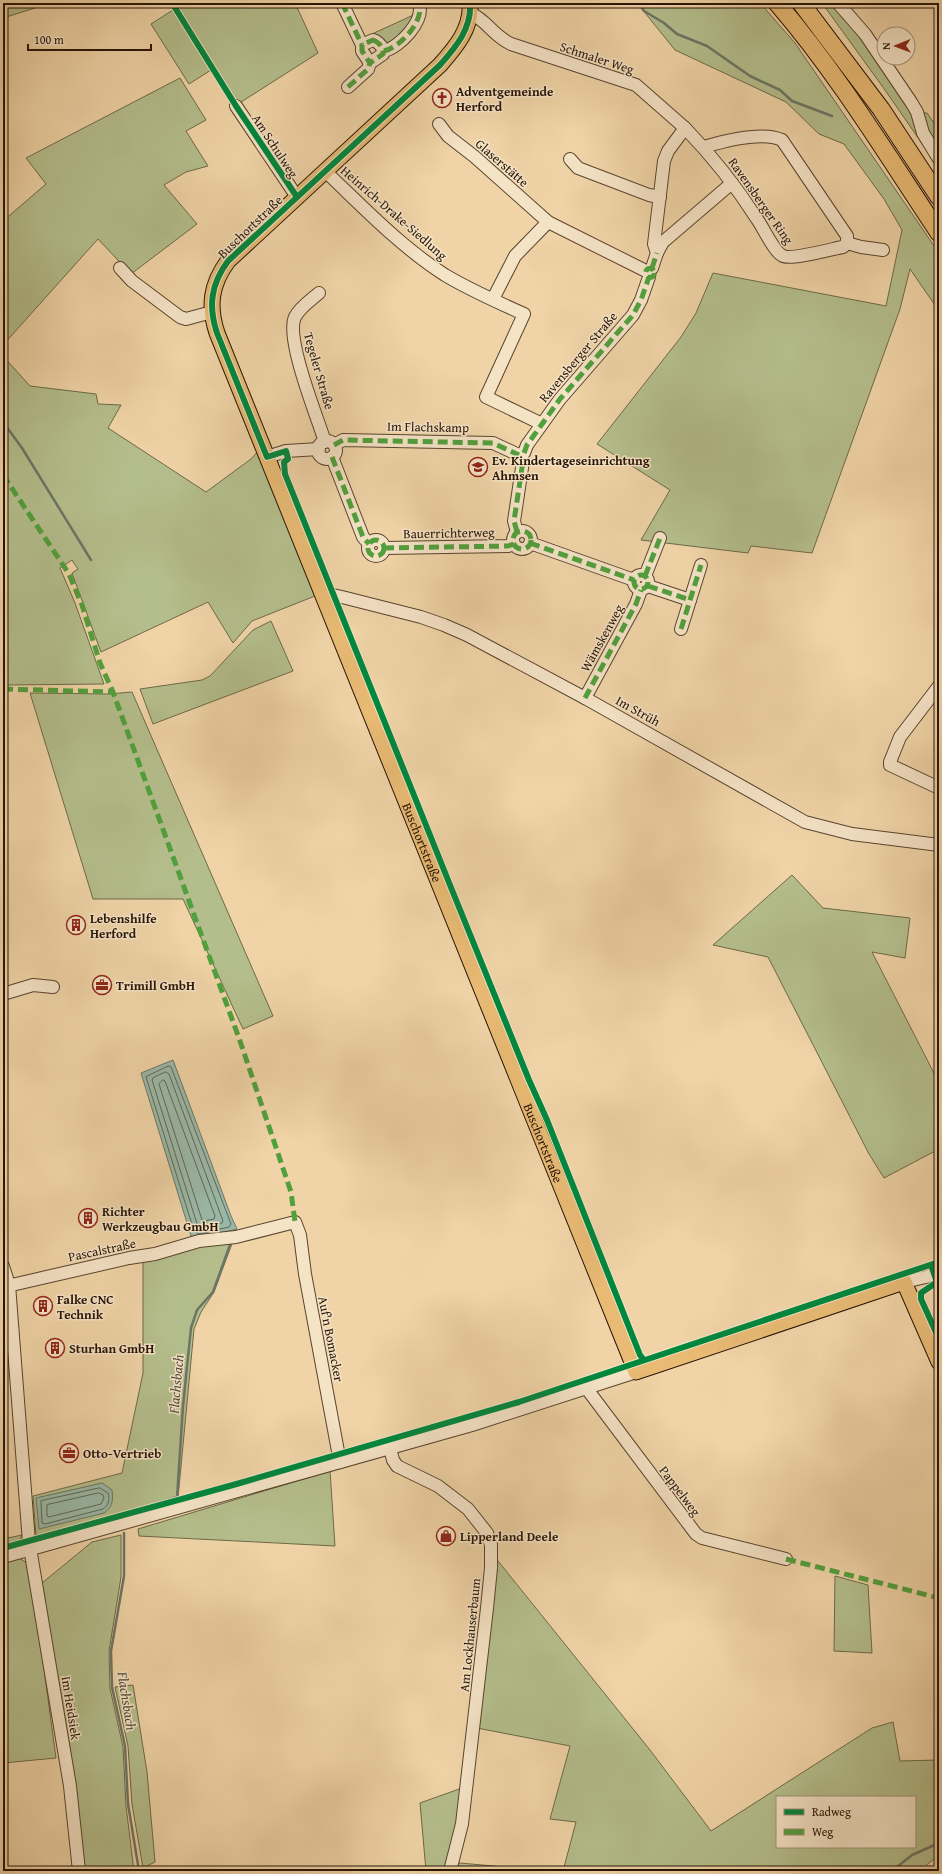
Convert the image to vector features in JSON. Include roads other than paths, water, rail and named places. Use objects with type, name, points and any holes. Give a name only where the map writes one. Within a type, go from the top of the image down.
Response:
[{"type":"highway","points":[[777,3],[796,24],[849,97],[939,233]]},
{"type":"highway","points":[[801,3],[881,109],[939,196]]},
{"type":"main road","name":"Buschortstraße","points":[[470,8],[462,36],[440,65],[228,261],[213,289],[212,312],[217,333],[636,1372]]},
{"type":"main road","points":[[636,1372],[904,1282],[939,1362]]},
{"type":"street","points":[[342,3],[362,45],[362,51],[370,63]]},
{"type":"street","points":[[348,87],[368,69],[370,63],[383,54],[384,51],[389,50],[413,30],[418,22],[420,13],[419,3]]},
{"type":"street","points":[[838,3],[865,34],[911,102],[917,112],[923,133],[939,159]]},
{"type":"street","name":"Schmaler Weg","points":[[470,8],[500,39],[636,86],[686,128]]},
{"type":"street","points":[[362,45],[373,40],[384,51]]},
{"type":"street","name":"Am Schulweg","points":[[236,106],[297,197]]},
{"type":"street","name":"Glaserstätte","points":[[439,124],[448,136],[475,157],[548,222],[649,272]]},
{"type":"street","points":[[657,253],[654,244],[664,161],[668,151],[686,128]]},
{"type":"street","name":"Ravensberger Ring","points":[[686,128],[732,183],[758,219],[779,254],[788,258],[843,247],[848,243],[846,236],[782,140],[768,136],[717,144],[704,148]]},
{"type":"street","points":[[570,159],[578,168],[660,197]]},
{"type":"street","name":"Heinrich-Drake-Siedlung","points":[[325,171],[419,257],[462,285],[524,314],[486,397],[542,424]]},
{"type":"street","name":"Ravensberger Straße","points":[[515,538],[514,521],[522,456],[527,445],[560,399],[633,315],[641,300],[649,272],[662,242],[732,183]]},
{"type":"street","points":[[493,299],[515,256],[548,222]]},
{"type":"street","points":[[848,243],[861,247],[883,250]]},
{"type":"street","points":[[120,268],[132,281],[180,318],[186,319],[212,312]]},
{"type":"street","name":"Tegeler Straße","points":[[319,293],[304,306],[295,317],[292,328],[292,337],[326,445]]},
{"type":"street","name":"Im Flachskamp","points":[[267,457],[286,451],[326,445],[343,440],[493,443],[522,456]]},
{"type":"street","name":"Bauerrichterweg","points":[[326,445],[336,451],[332,457],[363,537],[369,544],[368,549],[370,554],[374,556],[379,555],[384,548],[508,546],[515,538]]},
{"type":"street","points":[[515,538],[525,532],[529,535],[530,542],[690,600]]},
{"type":"street","name":"Wämskenweg","points":[[585,698],[636,604],[642,583],[660,538]]},
{"type":"street","points":[[681,629],[701,565]]},
{"type":"street","name":"Im Strüh","points":[[323,596],[333,595],[342,597],[444,625],[467,635],[585,698],[805,822],[852,834],[939,845]]},
{"type":"street","points":[[939,686],[900,737],[890,762],[890,764],[939,788]]},
{"type":"street","points":[[3,994],[33,985],[53,987]]},
{"type":"street","name":"Pascalstraße","points":[[6,1286],[162,1252],[199,1241],[236,1237],[295,1222]]},
{"type":"street","name":"Auf'n Bomacker","points":[[295,1222],[300,1235],[305,1274],[340,1462]]},
{"type":"street","name":"Im Heidsiek","points":[[3,1266],[29,1542],[32,1549],[70,1786],[79,1871]]},
{"type":"street","points":[[919,1277],[924,1272],[939,1267]]},
{"type":"street","points":[[904,1282],[919,1277],[926,1277],[939,1272]]},
{"type":"street","points":[[3,1557],[390,1448],[587,1389],[636,1372]]},
{"type":"street","name":"Pappelweg","points":[[587,1389],[696,1534],[702,1538],[786,1559]]},
{"type":"street","name":"Am Lockhauserbaum","points":[[390,1448],[393,1460],[397,1466],[438,1486],[468,1509],[486,1533],[491,1545],[491,1568],[487,1608],[462,1824],[450,1871]]},
{"type":"water","points":[[173,1060],[237,1229],[199,1238],[191,1236],[141,1073]]},
{"type":"water","points":[[102,1483],[112,1490],[111,1506],[107,1511],[39,1529],[36,1498]]},
{"type":"waterway","points":[[639,3],[644,11],[664,23],[677,34],[707,46],[750,76],[780,90],[792,101],[832,116]]},
{"type":"waterway","points":[[3,422],[22,448],[91,560]]},
{"type":"waterway","name":"Flachsbach","points":[[138,1510],[177,1497],[183,1406],[191,1328],[197,1310],[213,1292],[231,1242]]},
{"type":"waterway","points":[[54,1532],[125,1513]]},
{"type":"waterway","name":"Flachsbach","points":[[124,1533],[124,1576],[111,1651],[112,1687],[125,1746],[128,1804],[139,1871]]},
{"type":"waterway","points":[[892,1871],[912,1855],[939,1843]]},
{"type":"place","name":"Adventgemeinde Herford","points":[[442,98]]},
{"type":"place","name":"Ev. Kindertageseinrichtung Ahmsen","points":[[478,467]]},
{"type":"place","name":"Lebenshilfe Herford","points":[[76,925]]},
{"type":"place","name":"Trimill GmbH","points":[[102,985]]},
{"type":"place","name":"Richter Werkzeugbau GmbH","points":[[88,1218]]},
{"type":"place","name":"Falke CNC Technik","points":[[43,1306]]},
{"type":"place","name":"Sturhan GmbH","points":[[55,1348]]},
{"type":"place","name":"Otto-Vertrieb","points":[[69,1453]]},
{"type":"place","name":"Lipperland Deele","points":[[446,1536]]}]
